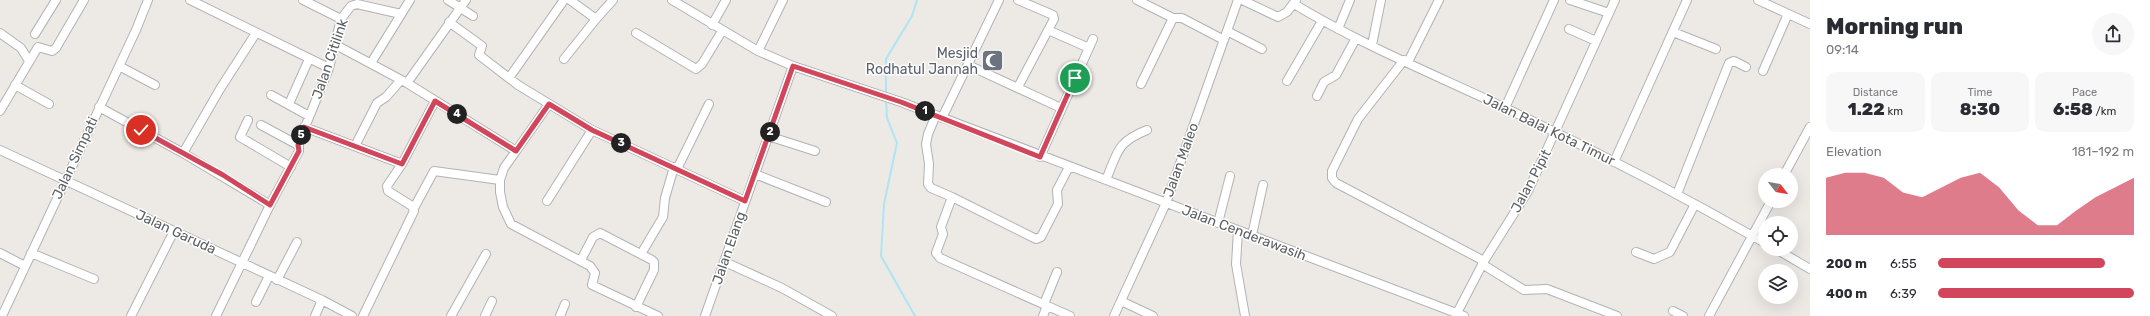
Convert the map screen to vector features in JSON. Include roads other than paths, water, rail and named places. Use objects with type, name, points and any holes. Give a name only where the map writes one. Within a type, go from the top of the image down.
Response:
[{"type":"street","points":[[35,34],[56,0]]},
{"type":"street","name":"Jalan Simpati","points":[[2,316],[119,66],[148,0]]},
{"type":"street","points":[[190,0],[329,68]]},
{"type":"street","points":[[303,0],[341,19]]},
{"type":"street","points":[[371,63],[410,0]]},
{"type":"street","points":[[448,0],[472,16]]},
{"type":"street","points":[[355,146],[377,102],[386,97],[404,82],[466,0]]},
{"type":"street","points":[[509,78],[564,0]]},
{"type":"street","points":[[570,0],[596,19]]},
{"type":"street","points":[[564,59],[613,0]]},
{"type":"street","name":"Jalan Cenderawasih","points":[[672,0],[758,51],[793,66],[901,102],[1040,157],[1166,202],[1461,314]]},
{"type":"street","points":[[712,25],[726,0]]},
{"type":"street","points":[[758,51],[783,0]]},
{"type":"street","points":[[999,0],[968,64],[928,134],[926,144],[929,164],[928,184],[929,186],[1038,239],[1042,236],[1058,204],[1057,190],[1069,167]]},
{"type":"street","points":[[1018,0],[1053,16],[1054,19],[1018,87]]},
{"type":"street","points":[[1137,0],[1173,18],[1182,18],[1225,36],[1262,49]]},
{"type":"street","name":"Jalan Maleo","points":[[1114,316],[1166,202],[1238,0]]},
{"type":"street","points":[[1242,0],[1278,17],[1287,12],[1295,2]]},
{"type":"street","points":[[1338,29],[1350,0]]},
{"type":"street","points":[[1372,46],[1381,0]]},
{"type":"street","points":[[1439,0],[1406,61],[1358,119],[1332,171],[1332,178],[1336,183],[1483,262],[1524,290],[1547,289],[1617,316]]},
{"type":"street","points":[[1505,108],[1554,0]]},
{"type":"street","points":[[1570,0],[1609,13]]},
{"type":"street","name":"Jalan Pipit","points":[[1461,314],[1483,262],[1528,191],[1556,133],[1615,0]]},
{"type":"street","points":[[1614,162],[1687,0]]},
{"type":"street","points":[[1758,0],[1810,24]]},
{"type":"street","points":[[0,111],[38,47],[52,51],[56,48],[80,1]]},
{"type":"street","name":"Jalan Balai Kota Timur","points":[[1295,2],[1338,29],[1505,108],[1614,162],[1677,194],[1758,239]]},
{"type":"street","name":"Jalan Citilink","points":[[216,316],[270,205],[299,151],[298,145],[304,127],[329,68],[341,19],[350,8],[357,4],[401,14]]},
{"type":"street","points":[[1763,71],[1788,14]]},
{"type":"street","points":[[1141,84],[1173,18]]},
{"type":"street","points":[[449,22],[482,46],[478,55],[486,62],[549,104],[592,130],[745,201]]},
{"type":"street","points":[[1287,81],[1325,22]]},
{"type":"street","points":[[1569,29],[1596,41]]},
{"type":"street","points":[[1048,30],[1089,48]]},
{"type":"street","points":[[636,33],[696,69],[702,64],[722,31]]},
{"type":"street","points":[[1673,32],[1716,49]]},
{"type":"street","points":[[0,33],[21,48],[29,61]]},
{"type":"street","points":[[183,153],[220,89],[256,33]]},
{"type":"street","points":[[1317,96],[1324,82],[1336,75],[1356,38]]},
{"type":"street","points":[[1040,157],[1093,39]]},
{"type":"street","points":[[334,44],[404,82],[516,151]]},
{"type":"street","points":[[289,104],[309,59]]},
{"type":"street","points":[[1677,194],[1729,63],[1734,61],[1746,67]]},
{"type":"street","points":[[968,64],[1061,108]]},
{"type":"street","points":[[119,66],[155,85]]},
{"type":"street","name":"Jalan Elang","points":[[705,316],[793,66]]},
{"type":"street","points":[[15,85],[49,104]]},
{"type":"street","points":[[272,95],[309,116]]},
{"type":"street","points":[[414,208],[388,191],[387,186],[402,164],[435,101]]},
{"type":"street","points":[[549,104],[504,168],[500,180],[500,192],[511,224],[582,260],[594,269],[592,285],[636,307],[658,316]]},
{"type":"street","points":[[641,254],[663,217],[665,198],[676,168],[709,104]]},
{"type":"street","points":[[99,107],[183,153],[270,205]]},
{"type":"street","points":[[248,120],[240,136],[241,138],[291,168]]},
{"type":"street","points":[[261,125],[298,145]]},
{"type":"street","points":[[304,127],[402,164]]},
{"type":"street","points":[[1788,168],[1810,127]]},
{"type":"street","points":[[547,201],[592,130]]},
{"type":"street","points":[[1106,180],[1119,148],[1125,141],[1147,130]]},
{"type":"street","points":[[768,136],[814,151]]},
{"type":"street","name":"Jalan Garuda","points":[[0,150],[322,300],[352,316]]},
{"type":"street","points":[[363,316],[414,208],[434,171],[500,180]]},
{"type":"street","points":[[755,174],[826,202]]},
{"type":"street","points":[[1218,223],[1230,176]]},
{"type":"street","points":[[1252,235],[1264,185]]},
{"type":"street","points":[[952,197],[942,227],[943,234],[936,255],[1070,316]]},
{"type":"street","points":[[1636,252],[1654,259],[1670,252],[1694,204]]},
{"type":"street","points":[[1710,316],[1767,208]]},
{"type":"street","points":[[1238,230],[1236,264],[1246,316]]},
{"type":"street","points":[[131,316],[174,231]]},
{"type":"street","points":[[582,260],[593,237],[600,232],[654,262],[655,267],[636,307]]},
{"type":"street","points":[[277,280],[297,242]]},
{"type":"street","points":[[0,253],[25,266]]},
{"type":"street","points":[[31,253],[94,279]]},
{"type":"street","points":[[451,316],[486,254]]},
{"type":"street","points":[[1788,256],[1810,269]]},
{"type":"street","points":[[725,262],[782,288],[832,316]]},
{"type":"street","points":[[1043,316],[1045,305],[1057,272]]},
{"type":"street","points":[[256,302],[268,276]]},
{"type":"street","points":[[314,316],[322,300]]},
{"type":"street","points":[[485,316],[492,301]]},
{"type":"street","points":[[1121,301],[1153,316]]},
{"type":"street","points":[[560,316],[565,304]]},
{"type":"street","points":[[1672,311],[1682,316]]},
{"type":"waterway","points":[[886,95],[886,59],[912,16],[917,0]]},
{"type":"waterway","points":[[886,100],[887,118],[897,143],[884,204],[881,256],[915,316]]},
{"type":"place","name":"Mesjid Rodhatul Jannah","points":[[993,61]]}]
